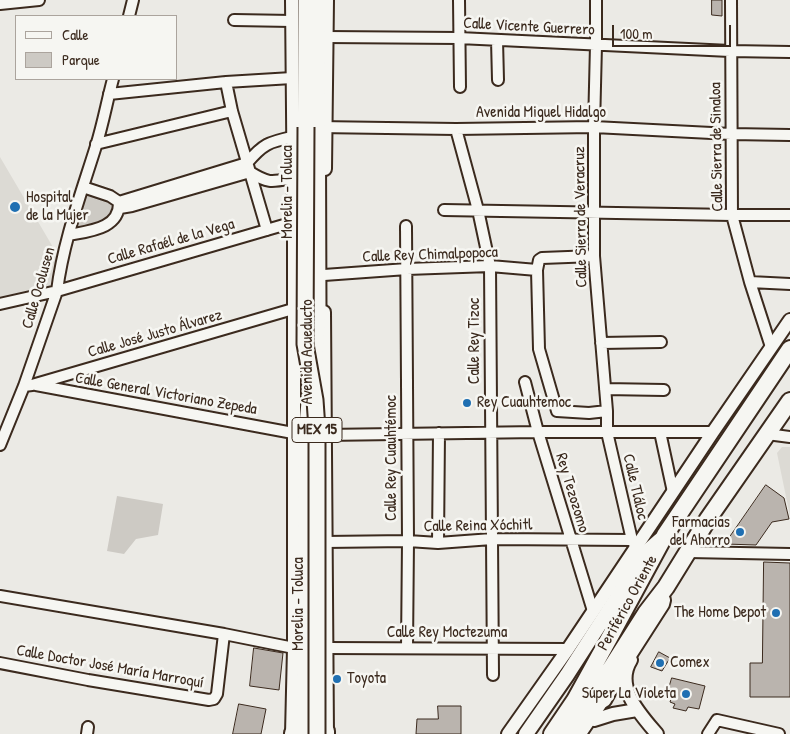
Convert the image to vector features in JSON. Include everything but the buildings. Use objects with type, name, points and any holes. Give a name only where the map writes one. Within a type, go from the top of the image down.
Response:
[{"type":"highway","name":"Periférico Oriente","points":[[552,734],[575,700],[665,536],[790,349]]},
{"type":"highway","name":"Periférico Oriente","points":[[569,734],[646,613],[689,552],[708,519],[790,401]]},
{"type":"main road","name":"Morelia - Toluca","points":[[306,0],[305,344],[316,400],[324,733]]},
{"type":"main road","name":"Morelia - Toluca","points":[[295,734],[306,437],[314,372],[318,308],[307,129],[317,0]]},
{"type":"main road","points":[[526,734],[612,607],[637,547],[665,536]]},
{"type":"main road","points":[[578,734],[662,604],[666,587]]},
{"type":"main road","points":[[586,734],[608,690]]},
{"type":"street","points":[[0,4],[39,0]]},
{"type":"street","points":[[129,15],[133,0]]},
{"type":"street","name":"Avenida Acueducto","points":[[292,0],[292,78],[307,129],[324,275],[326,648],[324,733]]},
{"type":"street","name":"Avenida Acueducto","points":[[295,734],[293,178],[307,129],[326,37],[327,0]]},
{"type":"street","points":[[459,0],[460,86]]},
{"type":"street","name":"Calle Sierra de Veracruz","points":[[596,0],[594,256],[607,411],[607,432]]},
{"type":"street","name":"Calle Sierra de Sinaloa","points":[[730,0],[732,215],[750,282],[771,347]]},
{"type":"street","points":[[234,20],[292,21]]},
{"type":"street","name":"Calle Vicente Guerrero","points":[[326,37],[459,38],[730,51],[790,52]]},
{"type":"street","points":[[497,40],[498,80]]},
{"type":"street","points":[[109,94],[226,82],[292,78]]},
{"type":"street","name":"Calle Ocolusen","points":[[0,445],[28,386],[57,291],[69,235],[113,80]]},
{"type":"street","points":[[226,82],[232,111],[267,230]]},
{"type":"street","points":[[96,144],[232,111]]},
{"type":"street","name":"Avenida Miguel Hidalgo","points":[[249,167],[260,149],[267,144],[307,129],[594,127],[790,135]]},
{"type":"street","name":"Calle Rey Tizoc","points":[[456,129],[478,210],[490,266],[493,675]]},
{"type":"street","points":[[249,167],[262,180],[268,182],[293,178]]},
{"type":"street","points":[[83,187],[110,196],[119,205],[132,206],[249,167]]},
{"type":"street","points":[[69,235],[100,228],[117,216],[119,205]]},
{"type":"street","points":[[444,210],[790,215]]},
{"type":"street","name":"Calle Rafaél de la Vega","points":[[0,304],[57,291],[294,222]]},
{"type":"street","name":"Calle Rey Cuauhtémoc","points":[[406,226],[407,648]]},
{"type":"street","points":[[594,256],[542,258],[538,260],[539,349],[557,411],[589,413],[607,411]]},
{"type":"street","name":"Calle Rey Chimalpopoca","points":[[324,275],[490,266],[537,270]]},
{"type":"street","points":[[750,282],[790,284]]},
{"type":"street","name":"Calle José Justo Álvarez","points":[[28,386],[293,309]]},
{"type":"street","points":[[508,734],[568,649],[790,320]]},
{"type":"street","points":[[601,343],[661,342]]},
{"type":"street","name":"Rey Tezozomo","points":[[525,382],[538,432],[593,611]]},
{"type":"street","name":"Calle General Victoriano Zepeda","points":[[28,386],[293,433]]},
{"type":"street","points":[[605,389],[664,390]]},
{"type":"street","name":"Calle Tláloc","points":[[607,432],[637,547]]},
{"type":"street","points":[[660,432],[673,492]]},
{"type":"street","points":[[325,435],[713,432]]},
{"type":"street","points":[[438,543],[439,434]]},
{"type":"street","points":[[767,434],[790,437]]},
{"type":"street","name":"Calle Reina Xóchitl","points":[[325,542],[408,541],[438,543],[492,539],[571,540],[637,547]]},
{"type":"street","points":[[689,552],[790,554]]},
{"type":"street","points":[[0,596],[224,634],[294,648]]},
{"type":"street","points":[[657,734],[637,710],[628,693],[625,674],[628,665],[659,620],[662,604]]},
{"type":"street","name":"Calle Doctor José María Marroquí","points":[[0,662],[209,700],[214,699],[216,694],[224,634]]},
{"type":"street","name":"Calle Rey Moctezuma","points":[[326,648],[568,649]]},
{"type":"street","points":[[594,720],[613,714],[637,710]]},
{"type":"street","points":[[708,734],[717,720],[779,734]]},
{"type":"shaded area","name":"Hospital de la Mujer","points":[[0,157],[57,254],[59,261],[51,285],[0,297]]},
{"type":"shaded area","points":[[782,447],[790,447],[790,516],[777,453]]},
{"type":"green space","points":[[85,189],[114,202],[115,212],[102,224],[74,229]]},
{"type":"green space","points":[[117,496],[163,504],[158,535],[136,539],[124,554],[107,551]]},
{"type":"place","name":"Hospital de la Mujer","points":[[15,207]]},
{"type":"place","name":"Rey Cuauhtemoc","points":[[467,403]]},
{"type":"place","name":"Farmacias del Ahorro","points":[[740,532]]},
{"type":"place","name":"The Home Depot","points":[[776,613]]},
{"type":"place","name":"Comex","points":[[660,663]]},
{"type":"place","name":"Toyota","points":[[337,679]]},
{"type":"place","name":"Súper La Violeta","points":[[686,694]]}]
